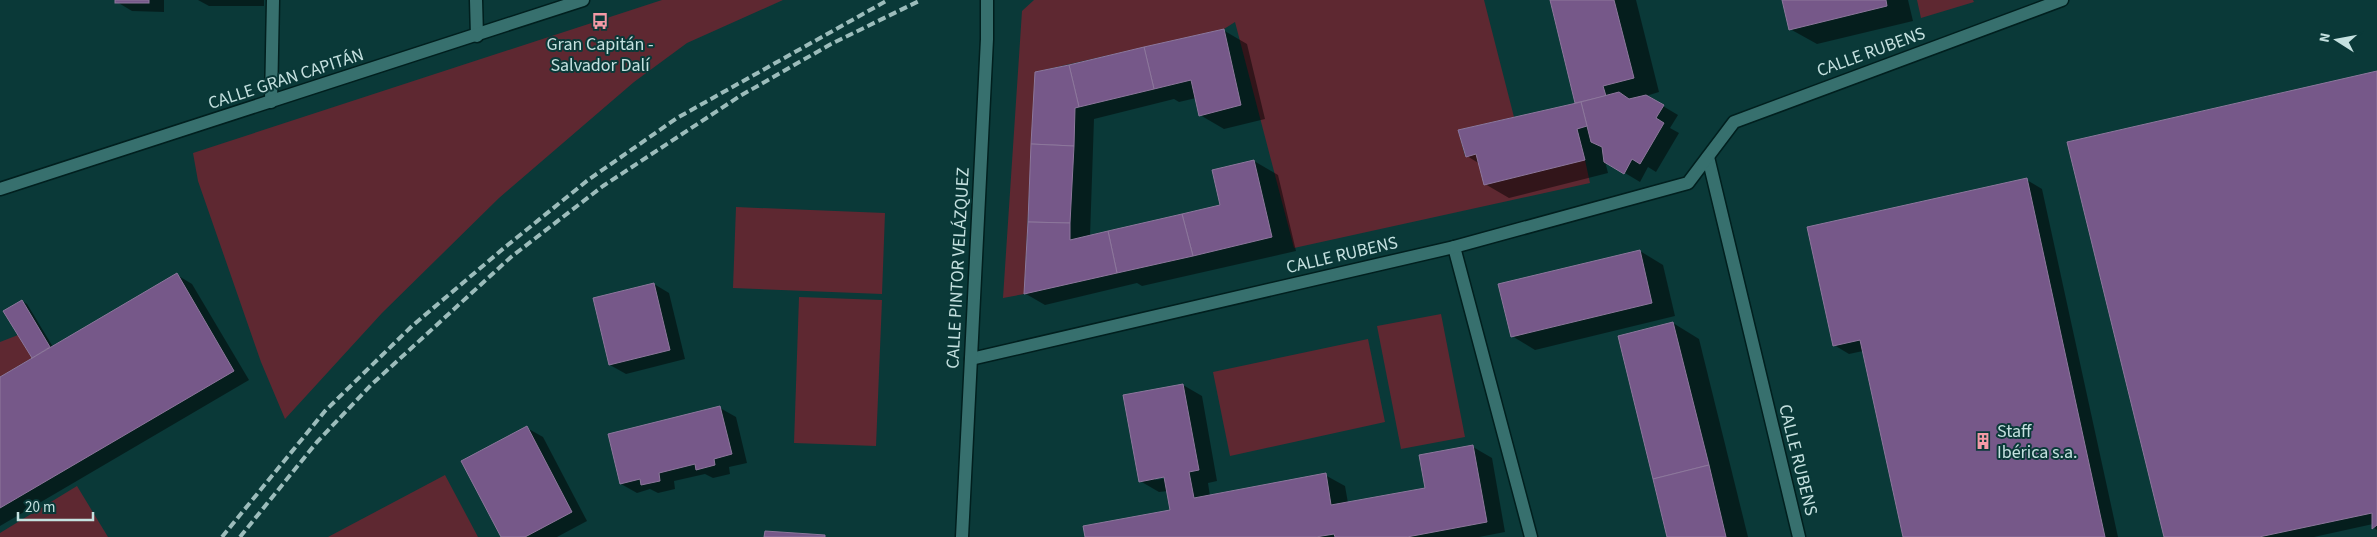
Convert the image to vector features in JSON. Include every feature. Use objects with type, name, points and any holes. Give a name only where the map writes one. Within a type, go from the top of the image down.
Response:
[{"type":"street","points":[[271,102],[273,0]]},
{"type":"street","points":[[476,0],[477,36]]},
{"type":"street","name":"CALLE GRAN CAPITÁN","points":[[0,189],[477,36],[583,0]]},
{"type":"street","name":"CALLE PINTOR VELÁZQUEZ","points":[[962,537],[987,39],[987,0]]},
{"type":"street","name":"CALLE RUBENS","points":[[971,360],[1454,247],[1688,183],[1734,122],[2062,0]]},
{"type":"street","name":"CALLE RUBENS","points":[[1708,158],[1799,537]]},
{"type":"street","points":[[1454,247],[1531,537]]},
{"type":"shaded area","points":[[662,0],[783,0],[687,43],[634,82],[499,198],[382,313],[285,419],[261,362],[198,181],[193,153]]},
{"type":"shaded area","points":[[1034,0],[1484,0],[1514,117],[1458,130],[1465,156],[1476,154],[1585,160],[1590,183],[1294,248],[1235,22],[1224,29],[1035,72],[1024,294],[1003,298],[1022,11]]},
{"type":"shaded area","points":[[1917,0],[1973,0],[1974,2],[1921,18]]},
{"type":"shaded area","points":[[736,207],[885,213],[882,294],[733,288]]},
{"type":"shaded area","points":[[799,297],[882,300],[876,446],[794,443]]},
{"type":"shaded area","points":[[1441,314],[1465,437],[1401,449],[1377,326]]},
{"type":"shaded area","points":[[18,335],[32,358],[0,377],[0,342]]},
{"type":"shaded area","points":[[1368,339],[1385,422],[1230,456],[1213,372]]},
{"type":"shaded area","points":[[445,475],[478,537],[328,537]]},
{"type":"shaded area","points":[[77,486],[108,537],[0,537],[0,533]]},
{"type":"building","points":[[115,0],[149,0],[149,3],[115,3]]},
{"type":"building","points":[[1550,0],[1614,0],[1634,78],[1603,86],[1606,96],[1575,103]]},
{"type":"building","points":[[1782,0],[1886,0],[1887,6],[1789,30]]},
{"type":"building","points":[[1224,29],[1241,105],[1199,116],[1191,80],[1154,89],[1144,47]]},
{"type":"building","points":[[1144,47],[1154,89],[1079,107],[1069,65]]},
{"type":"building","points":[[1069,65],[1079,107],[1075,108],[1074,146],[1031,144],[1035,72]]},
{"type":"building","points":[[2377,71],[2377,525],[2372,529],[2372,513],[2259,537],[2164,537],[2067,142]]},
{"type":"building","points":[[1619,92],[1629,99],[1646,95],[1664,105],[1656,118],[1664,123],[1640,164],[1632,159],[1624,174],[1604,162],[1602,147],[1591,142],[1581,102]]},
{"type":"building","points":[[1581,102],[1587,126],[1577,129],[1585,160],[1484,185],[1476,154],[1466,157],[1458,130]]},
{"type":"building","points":[[1031,144],[1074,146],[1070,223],[1028,222]]},
{"type":"building","points":[[1254,160],[1272,237],[1193,256],[1182,214],[1220,205],[1212,170]]},
{"type":"building","name":"Staff Ibérica s.a.","points":[[2027,178],[2105,537],[1903,537],[1860,340],[1833,346],[1807,227]]},
{"type":"building","points":[[1182,214],[1193,256],[1117,273],[1108,231]]},
{"type":"building","points":[[1028,222],[1070,223],[1070,240],[1108,231],[1117,273],[1024,294]]},
{"type":"building","points":[[1640,250],[1652,303],[1511,337],[1498,284]]},
{"type":"building","points":[[177,273],[234,371],[0,508],[0,377]]},
{"type":"building","points":[[654,283],[670,350],[609,365],[593,298]]},
{"type":"building","points":[[22,300],[50,347],[32,358],[3,311]]},
{"type":"building","points":[[1673,322],[1709,465],[1653,479],[1618,336]]},
{"type":"building","points":[[1183,384],[1199,470],[1189,472],[1194,498],[1326,473],[1331,505],[1425,488],[1419,455],[1473,445],[1487,522],[1407,537],[1335,537],[1334,534],[1316,537],[1085,537],[1083,526],[1170,510],[1164,477],[1139,482],[1123,395]]},
{"type":"building","points":[[720,406],[732,454],[714,459],[715,465],[696,470],[695,464],[659,473],[660,481],[641,485],[640,479],[620,484],[608,434]]},
{"type":"building","points":[[527,426],[572,512],[525,537],[501,537],[461,461]]},
{"type":"building","points":[[1709,465],[1726,537],[1667,537],[1653,479]]},
{"type":"building","points":[[765,531],[825,535],[825,537],[764,537]]},
{"type":"railway","points":[[222,537],[325,411],[412,326],[588,180],[677,118],[888,0]]},
{"type":"railway","points":[[240,537],[317,442],[371,385],[511,257],[603,186],[740,96],[831,44],[921,0]]},
{"type":"place","name":"Gran Capitán - Salvador Dalí","points":[[600,21]]},
{"type":"place","name":"Staff Ibérica s.a.","points":[[1983,441]]}]
